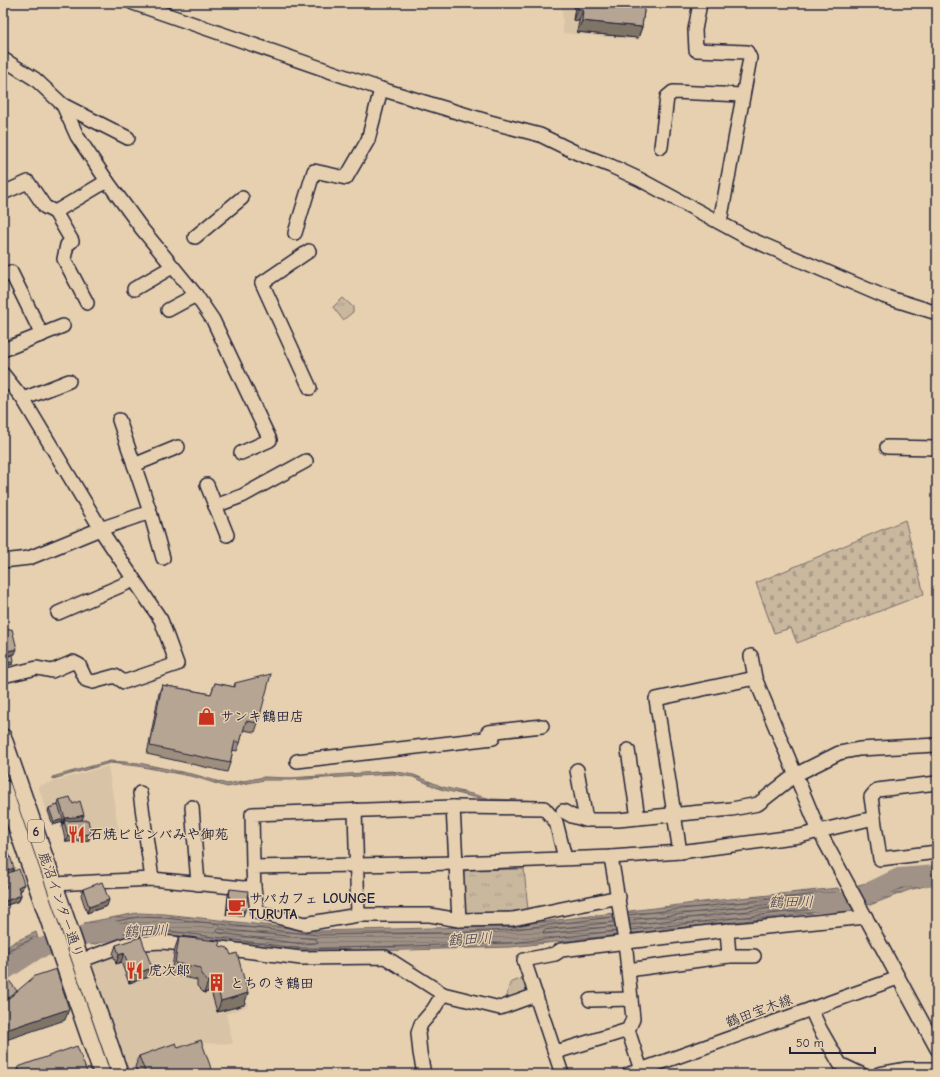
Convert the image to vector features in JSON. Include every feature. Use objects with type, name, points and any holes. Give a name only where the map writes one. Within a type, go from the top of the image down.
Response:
[{"type":"main road","name":"鹿沼インター通り","points":[[3,737],[120,1074]]},
{"type":"main road","name":"鹿沼インター通り","points":[[3,788],[102,1074]]},
{"type":"street","points":[[134,3],[381,89],[483,120],[540,135],[577,153],[618,169],[748,238],[883,296],[937,313]]},
{"type":"street","points":[[700,3],[695,30],[696,50],[746,52],[750,58],[720,222]]},
{"type":"street","points":[[3,59],[35,79],[63,105],[128,138]]},
{"type":"street","points":[[295,233],[314,171],[346,178],[368,140],[381,89]]},
{"type":"street","points":[[661,146],[667,97],[673,92],[743,95]]},
{"type":"street","points":[[63,105],[77,136],[107,181],[172,267],[196,295],[213,320],[270,440],[241,453]]},
{"type":"street","points":[[55,212],[107,181]]},
{"type":"street","points":[[3,193],[28,182],[45,207],[55,212],[72,241],[67,245],[64,259],[87,303]]},
{"type":"street","points":[[195,236],[242,198]]},
{"type":"street","points":[[309,251],[262,284],[310,388]]},
{"type":"street","points":[[134,290],[172,267]]},
{"type":"street","points":[[3,276],[11,272],[42,335]]},
{"type":"street","points":[[168,310],[196,295]]},
{"type":"street","points":[[3,350],[62,326]]},
{"type":"street","points":[[3,374],[23,399],[100,529],[161,620],[177,664],[124,682],[115,676],[93,682],[86,680],[80,665],[73,662],[52,671],[37,668],[3,676]]},
{"type":"street","points":[[23,399],[69,381]]},
{"type":"street","points":[[119,420],[150,512],[163,558]]},
{"type":"street","points":[[134,465],[178,447]]},
{"type":"street","points":[[887,447],[937,448]]},
{"type":"street","points":[[215,506],[242,496],[306,461]]},
{"type":"street","points":[[207,485],[227,535]]},
{"type":"street","points":[[3,561],[29,558],[100,529],[150,512]]},
{"type":"street","points":[[58,613],[134,580]]},
{"type":"street","points":[[751,656],[755,678],[819,831],[937,1049]]},
{"type":"street","points":[[680,852],[656,699],[755,678]]},
{"type":"street","points":[[297,761],[491,735],[542,726]]},
{"type":"street","points":[[563,811],[572,816],[586,820],[638,818],[732,809],[758,804],[795,775],[839,753],[859,749],[937,745]]},
{"type":"street","points":[[628,750],[638,818]]},
{"type":"street","points":[[577,770],[586,820]]},
{"type":"street","points":[[937,783],[877,790],[871,797],[880,859],[937,852]]},
{"type":"street","points":[[140,793],[152,878]]},
{"type":"street","points":[[192,807],[198,884]]},
{"type":"street","points":[[453,808],[459,920]]},
{"type":"street","points":[[565,858],[556,822],[544,808],[354,810],[252,814],[254,887],[257,912],[305,924],[358,915],[430,915],[459,920],[513,919],[618,897]]},
{"type":"street","points":[[354,810],[358,915]]},
{"type":"street","points":[[253,867],[457,863],[680,852],[800,836],[874,818]]},
{"type":"street","points":[[612,856],[625,941],[633,1019],[628,1030],[635,1072]]},
{"type":"street","points":[[54,884],[152,878],[243,888],[254,887]]},
{"type":"street","points":[[562,1074],[556,1052],[524,960],[555,954],[561,950],[625,941],[866,917]]},
{"type":"street","points":[[727,930],[729,956]]},
{"type":"street","points":[[79,956],[126,944],[162,942],[301,958],[385,957],[443,994],[500,1008],[536,995]]},
{"type":"street","points":[[628,970],[729,956],[754,956]]},
{"type":"street","name":"鶴田宝木線","points":[[635,1072],[898,978]]},
{"type":"street","points":[[424,1074],[418,1033],[421,1024],[433,1010],[443,994]]},
{"type":"street","points":[[590,1000],[631,999]]},
{"type":"street","points":[[811,1009],[820,1029],[840,1064],[861,1074]]},
{"type":"street","points":[[556,1052],[628,1030]]},
{"type":"street","points":[[879,1074],[907,1069],[937,1069]]},
{"type":"shaded area","points":[[562,3],[643,3],[640,40],[563,33]]},
{"type":"shaded area","points":[[108,766],[119,833],[89,837],[88,824],[52,825],[38,786]]},
{"type":"shaded area","points":[[129,946],[233,954],[248,1006],[226,1014],[233,1044],[197,1043],[209,1074],[129,1074],[91,965]]},
{"type":"green space","points":[[343,298],[353,307],[353,312],[343,320],[333,307]]},
{"type":"green space","points":[[905,520],[924,594],[797,643],[791,628],[774,633],[756,583]]},
{"type":"green space","points":[[524,869],[528,910],[470,915],[464,913],[463,875],[466,870]]},
{"type":"green space","points":[[523,978],[527,990],[525,995],[505,1002],[510,983]]},
{"type":"water","points":[[937,748],[937,751],[888,753],[855,757],[824,766],[809,773],[766,805],[750,812],[645,824],[584,826],[566,820],[544,804],[493,802],[440,789],[413,777],[392,774],[291,780],[264,780],[227,787],[195,777],[138,766],[110,763],[53,779],[52,777],[110,761],[139,763],[196,775],[227,784],[264,777],[290,778],[392,771],[414,775],[443,787],[492,799],[545,801],[559,814],[584,823],[645,821],[751,809],[764,804],[786,785],[809,771],[836,758],[854,754]]},
{"type":"water","points":[[937,871],[937,883],[909,890],[870,905],[858,885],[900,875]]},
{"type":"water","points":[[838,888],[849,909],[511,947],[303,953],[153,933],[129,936],[91,945],[84,923],[137,913],[165,914],[317,931],[508,926],[711,901]]},
{"type":"water","points":[[36,932],[42,951],[3,973],[3,950],[14,942]]},
{"type":"building","points":[[578,3],[645,3],[642,27],[582,21],[583,10],[577,9]]},
{"type":"building","points":[[12,629],[17,649],[3,652],[3,631]]},
{"type":"building","points":[[13,655],[14,661],[6,663],[5,657]]},
{"type":"building","name":"サンキ鶴田店","points":[[271,674],[258,723],[246,721],[240,743],[235,741],[230,763],[150,746],[162,685],[211,694],[215,683],[235,687],[235,683]]},
{"type":"building","points":[[70,797],[73,804],[80,801],[84,815],[65,818],[59,800]]},
{"type":"building","points":[[58,805],[63,819],[54,822],[49,808]]},
{"type":"building","points":[[88,820],[91,834],[68,836],[64,821]]},
{"type":"building","points":[[6,844],[14,868],[3,872],[3,845]]},
{"type":"building","points":[[19,869],[24,884],[18,887],[21,895],[6,901],[3,889],[7,887],[3,875]]},
{"type":"building","points":[[102,882],[109,900],[89,907],[83,889]]},
{"type":"building","name":"サパカフェ LOUNGE TURUTA","points":[[230,889],[248,891],[245,911],[228,909]]},
{"type":"building","points":[[141,937],[152,968],[132,975],[124,953],[119,955],[116,945]]},
{"type":"building","name":"とちのき鶴田","points":[[179,937],[219,941],[220,946],[228,948],[231,955],[237,953],[248,993],[221,1001],[215,979],[208,982],[201,974],[201,968],[175,963]]},
{"type":"building","points":[[56,969],[69,1009],[3,1031],[3,1003],[35,976]]},
{"type":"building","points":[[5,975],[17,991],[3,1002],[3,977]]},
{"type":"building","points":[[201,1040],[212,1071],[204,1074],[146,1074],[139,1056],[176,1043],[178,1048]]},
{"type":"building","points":[[77,1046],[87,1072],[81,1074],[21,1074],[18,1067]]},
{"type":"waterway","name":"鶴田川","points":[[818,903],[843,902],[864,895],[899,878],[937,875]]},
{"type":"waterway","name":"鶴田川","points":[[3,971],[37,949],[92,933],[114,931]]},
{"type":"place","name":"サンキ鶴田店","points":[[207,716]]},
{"type":"place","name":"石焼ビビンバみや御苑","points":[[76,834]]},
{"type":"place","name":"サパカフェ LOUNGE TURUTA","points":[[236,906]]},
{"type":"place","name":"虎次郎","points":[[135,970]]},
{"type":"place","name":"とちのき鶴田","points":[[217,983]]}]
